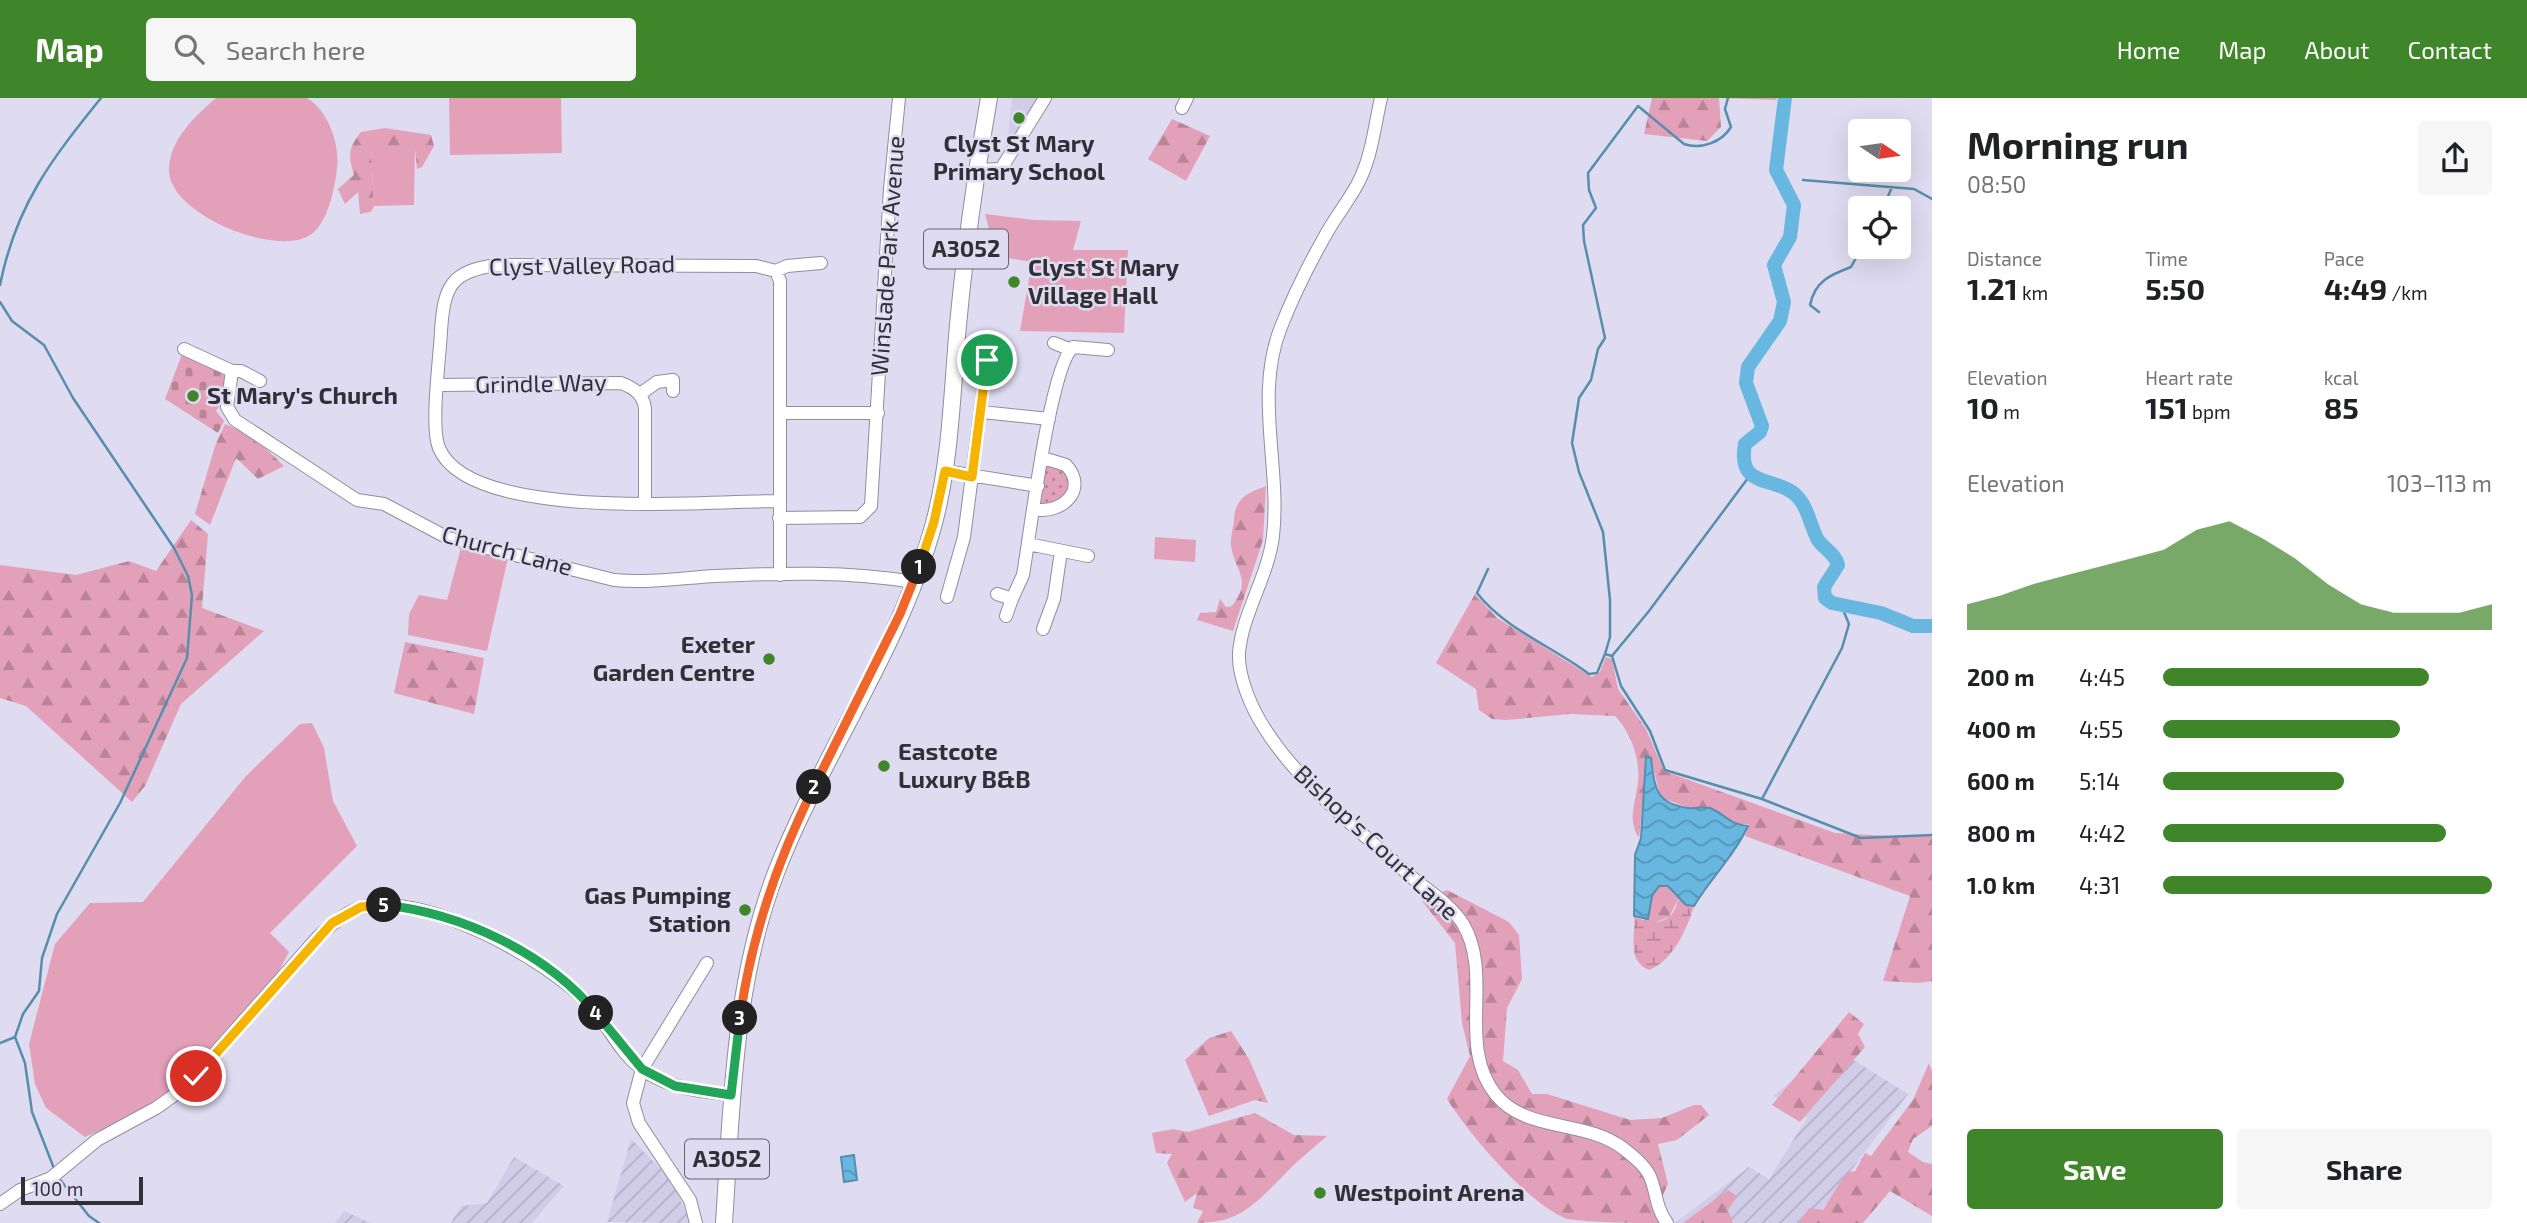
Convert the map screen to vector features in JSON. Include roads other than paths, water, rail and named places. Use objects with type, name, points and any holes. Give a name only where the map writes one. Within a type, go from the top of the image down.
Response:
[{"type":"main road","name":"A3052","points":[[724,1223],[731,1095],[746,984],[776,872],[913,582],[934,522],[945,471],[962,285],[976,170],[989,98]]},
{"type":"street","name":"Winslade Park Avenue","points":[[779,518],[860,517],[867,514],[871,506],[890,188],[899,98]]},
{"type":"street","points":[[976,170],[1001,169],[1045,98]]},
{"type":"street","name":"Bishop's Court Lane","points":[[1381,98],[1362,175],[1325,236],[1280,328],[1271,373],[1268,415],[1275,511],[1273,538],[1268,565],[1239,653],[1240,666],[1251,701],[1265,729],[1290,763],[1408,874],[1455,914],[1465,927],[1474,969],[1477,1056],[1497,1097],[1519,1115],[1574,1126],[1604,1137],[1626,1150],[1648,1172],[1655,1203],[1667,1223]]},
{"type":"street","name":"Clyst Valley Road","points":[[778,501],[542,500],[523,496],[461,471],[439,449],[436,424],[443,305],[454,283],[471,268],[511,265],[742,265],[764,266],[776,271],[787,266],[821,263]]},
{"type":"street","points":[[776,271],[780,281],[780,575]]},
{"type":"street","points":[[1054,343],[1069,349],[1073,347],[1108,350]]},
{"type":"street","points":[[184,349],[232,371],[241,370],[260,381]]},
{"type":"street","points":[[1006,616],[1023,575],[1052,396],[1069,349]]},
{"type":"street","points":[[947,597],[946,576],[964,537],[987,360]]},
{"type":"street","name":"Church Lane","points":[[232,371],[227,407],[235,420],[357,500],[384,504],[449,538],[614,580],[639,582],[839,574],[913,582]]},
{"type":"street","name":"Grindle Way","points":[[640,394],[657,382],[673,382]]},
{"type":"street","name":"Grindle Way","points":[[439,385],[621,383],[640,394],[645,408],[645,502]]},
{"type":"street","points":[[982,412],[1049,419]]},
{"type":"street","name":"Winslade Park Avenue","points":[[780,413],[878,413]]},
{"type":"street","points":[[1034,509],[1047,511],[1062,506],[1074,488],[1073,477],[1066,466],[1043,458]]},
{"type":"street","points":[[945,471],[1038,485]]},
{"type":"street","points":[[1028,544],[1087,556]]},
{"type":"street","points":[[1043,629],[1054,599],[1061,551]]},
{"type":"street","points":[[997,594],[1012,599]]},
{"type":"street","points":[[0,1204],[20,1191],[51,1178],[97,1140],[156,1108],[183,1089],[319,936],[342,916],[366,906],[388,906],[430,914],[501,940],[531,956],[589,1004],[642,1069],[675,1086],[731,1095]]},
{"type":"street","points":[[696,1223],[690,1200],[639,1123],[635,1112],[634,1090],[642,1069],[707,963]]},
{"type":"water","points":[[1646,756],[1651,758],[1655,785],[1662,798],[1677,806],[1710,808],[1731,821],[1748,826],[1694,906],[1686,905],[1668,886],[1659,886],[1652,896],[1648,919],[1634,916],[1635,855],[1641,838]]},
{"type":"water","points":[[854,1155],[857,1180],[844,1182],[841,1157]]},
{"type":"waterway","points":[[0,285],[15,231],[26,207],[51,163],[101,98]]},
{"type":"waterway","points":[[1728,98],[1725,109],[1731,127],[1717,141],[1697,146],[1684,144],[1638,106],[1588,173],[1589,190],[1596,208],[1583,225],[1584,241],[1605,338],[1598,349],[1591,380],[1579,398],[1572,443],[1579,472],[1603,532],[1610,600],[1610,637],[1605,654],[1612,656],[1621,686],[1650,731],[1665,770],[1762,799],[1861,838],[1932,835]]},
{"type":"waterway","points":[[1785,98],[1776,170],[1794,205],[1790,237],[1774,265],[1784,302],[1780,321],[1748,367],[1746,383],[1762,426],[1760,432],[1745,444],[1746,468],[1758,478],[1784,487],[1802,502],[1818,540],[1838,565],[1824,587],[1825,598],[1832,603],[1881,613],[1913,626],[1932,626]]},
{"type":"waterway","points":[[1803,180],[1914,189],[1932,199]]},
{"type":"waterway","points":[[1888,196],[1892,187]]},
{"type":"waterway","points":[[1819,312],[1810,305],[1816,290],[1830,276],[1851,267],[1855,259]]},
{"type":"waterway","points":[[0,302],[12,321],[44,345],[73,398],[174,548],[188,576],[192,595],[187,658],[120,803],[57,914],[42,958],[39,991],[23,1014],[15,1037],[25,1063],[32,1112],[55,1171]]},
{"type":"waterway","points":[[1612,656],[1751,474]]},
{"type":"waterway","points":[[1488,569],[1477,593],[1515,628],[1589,674],[1597,673],[1605,654]]},
{"type":"waterway","points":[[1762,799],[1842,648],[1849,624],[1841,605]]},
{"type":"waterway","points":[[0,1043],[15,1037]]},
{"type":"waterway","points":[[58,1177],[89,1216],[99,1223]]},
{"type":"place","name":"Clyst St Mary Primary School","points":[[1019,118]]},
{"type":"place","name":"Clyst St Mary Village Hall","points":[[1014,282]]},
{"type":"place","name":"St Mary's Church","points":[[193,396]]},
{"type":"place","name":"Exeter Garden Centre","points":[[769,659]]},
{"type":"place","name":"Eastcote Luxury B&B","points":[[884,766]]},
{"type":"place","name":"Gas Pumping Station","points":[[745,910]]},
{"type":"place","name":"Westpoint Arena","points":[[1320,1193]]}]
